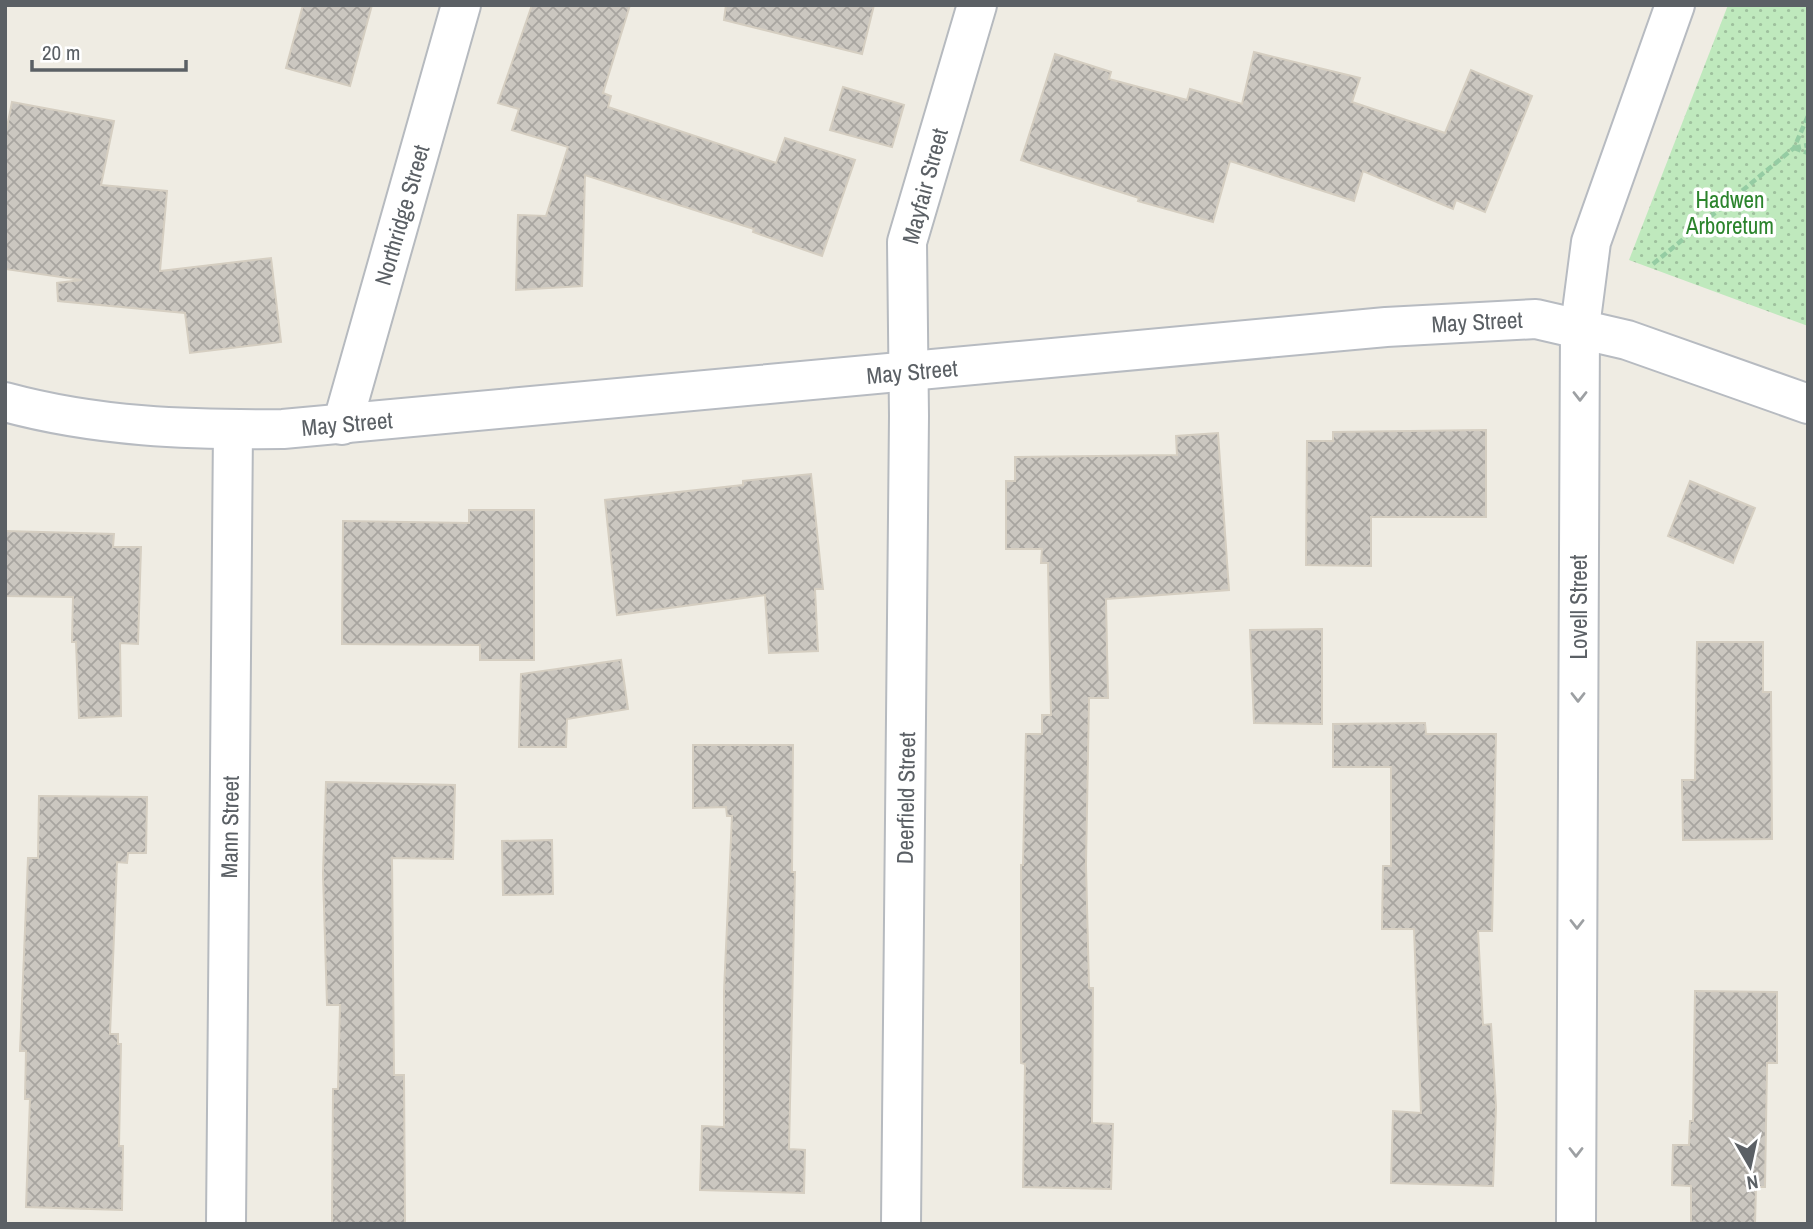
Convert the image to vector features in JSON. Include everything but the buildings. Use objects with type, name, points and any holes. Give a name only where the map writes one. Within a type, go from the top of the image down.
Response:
[{"type":"street","name":"Northridge Street","points":[[342,425],[461,5]]},
{"type":"street","name":"Mayfair Street","points":[[909,372],[907,242],[977,5]]},
{"type":"street","name":"Lovell Street","points":[[1576,1224],[1580,327],[1591,242],[1675,5]]},
{"type":"street","name":"May Street","points":[[5,402],[100,423],[233,429],[342,425],[1467,321],[1536,319],[1580,327],[1671,354],[1808,404]]},
{"type":"street","name":"Deerfield Street","points":[[901,1224],[909,372]]},
{"type":"street","name":"Mann Street","points":[[226,1224],[233,429]]},
{"type":"path","points":[[1653,264],[1794,148],[1808,116]]},
{"type":"path","points":[[1794,148],[1808,145]]},
{"type":"path","points":[[1794,148],[1808,153]]},
{"type":"green space","name":"Hadwen Arboretum","points":[[1728,5],[1808,5],[1808,326],[1629,260]]}]
